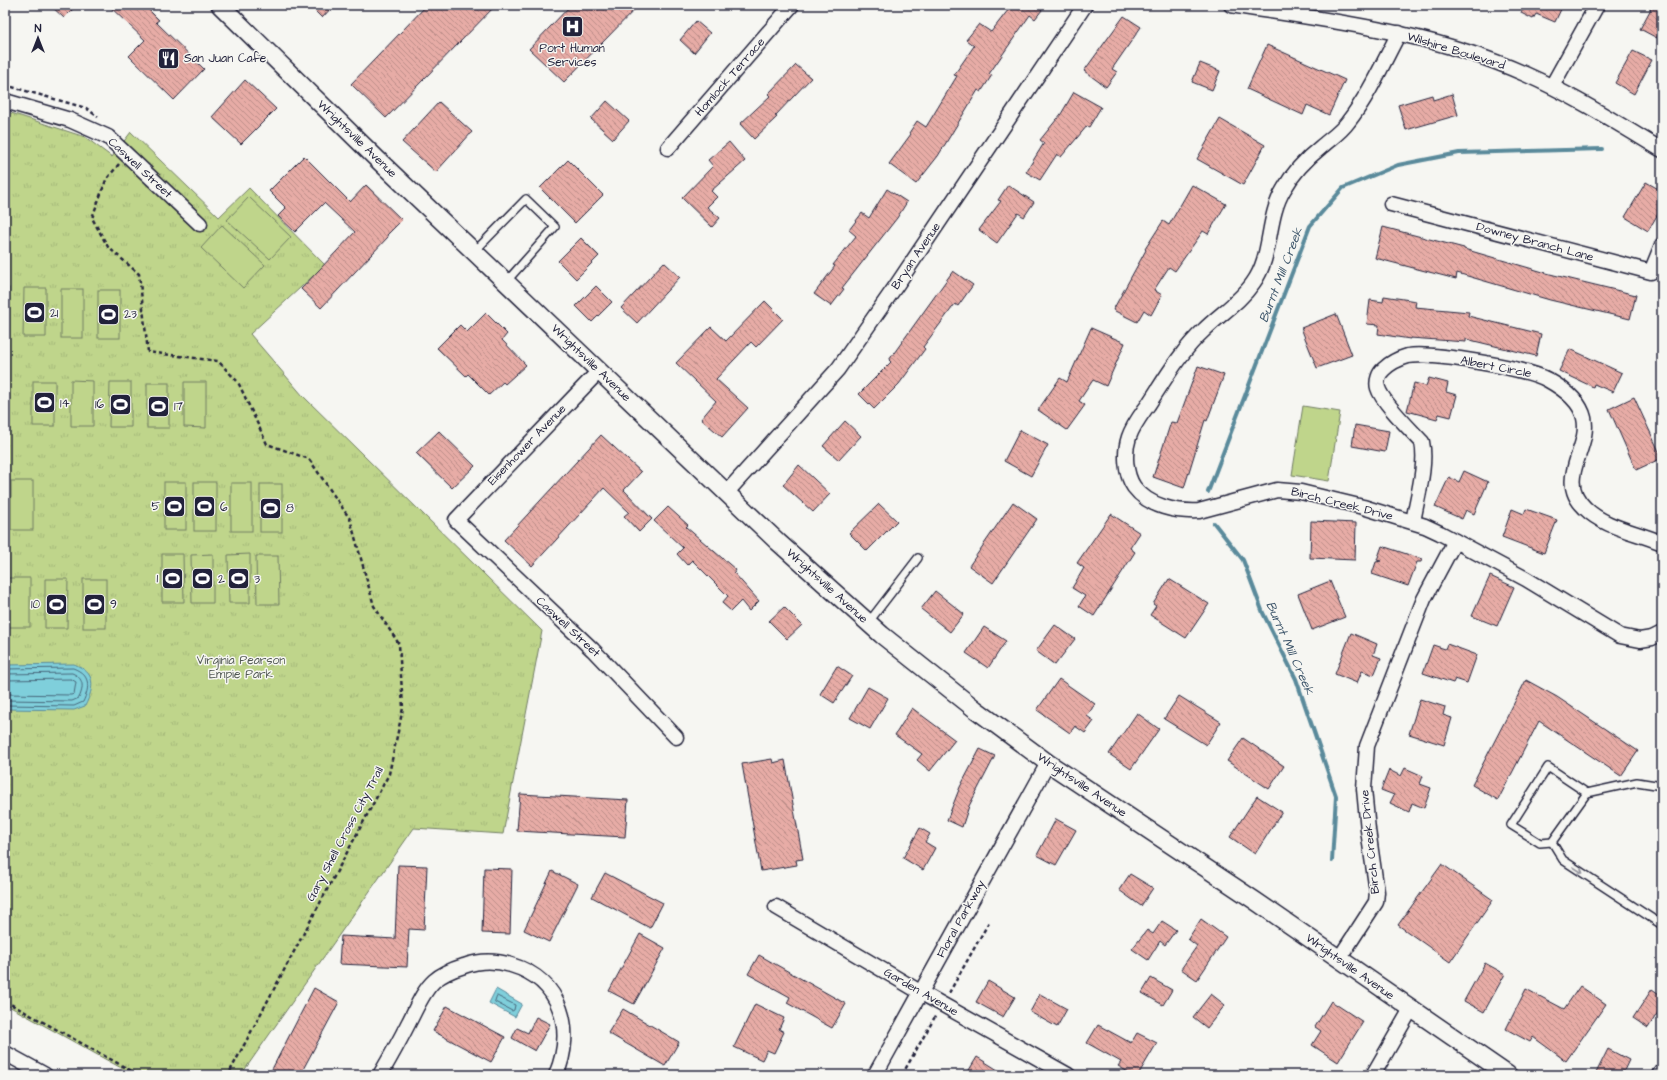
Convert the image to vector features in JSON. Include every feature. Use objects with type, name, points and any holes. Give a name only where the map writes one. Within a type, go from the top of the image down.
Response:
[{"type":"street","name":"Wrightsville Avenue","points":[[220,5],[474,252],[778,542],[868,623],[975,709],[1048,763],[1508,1075]]},
{"type":"street","name":"Homlock Terrace","points":[[668,148],[792,5]]},
{"type":"street","name":"Bryan Avenue","points":[[727,492],[838,369],[1085,5]]},
{"type":"street","name":"Wilshire Boulevard","points":[[1231,5],[1264,8],[1399,33],[1433,41],[1486,58],[1552,86],[1662,150]]},
{"type":"street","points":[[1552,86],[1598,5]]},
{"type":"street","name":"Birch Creek Drive","points":[[1399,33],[1370,88],[1348,123],[1304,162],[1284,190],[1274,214],[1264,262],[1253,283],[1237,302],[1189,345],[1168,373],[1134,426],[1129,437],[1126,463],[1128,477],[1137,491],[1148,500],[1163,508],[1199,511],[1259,493],[1286,490],[1363,507],[1413,522],[1440,533],[1526,578],[1620,636],[1640,640],[1652,638],[1662,633]]},
{"type":"street","name":"Caswell Street","points":[[5,101],[70,120],[108,137],[200,224]]},
{"type":"street","name":"Downey Branch Lane","points":[[1391,204],[1651,272],[1662,245]]},
{"type":"street","name":"Albert Circle","points":[[1413,522],[1423,461],[1424,451],[1422,442],[1383,397],[1378,387],[1378,380],[1382,370],[1408,356],[1442,356],[1533,374],[1547,379],[1566,392],[1582,410],[1586,427],[1572,478],[1574,494],[1585,508],[1599,518],[1662,542]]},
{"type":"street","name":"Eisenhower Avenue","points":[[456,520],[599,370]]},
{"type":"street","name":"Caswell Street","points":[[456,520],[593,650],[676,737]]},
{"type":"street","name":"Birch Creek Drive","points":[[1339,959],[1376,902],[1377,892],[1364,789],[1367,746],[1424,599],[1455,541]]},
{"type":"street","name":"Floral Parkway","points":[[875,1075],[1048,763]]},
{"type":"street","name":"Garden Avenue","points":[[776,907],[920,992],[1068,1075]]},
{"type":"street","points":[[380,1075],[420,1002],[434,981],[458,968],[472,963],[492,961],[508,964],[528,972],[550,991],[558,1003],[565,1033],[564,1050],[556,1075]]},
{"type":"street","points":[[1373,1075],[1411,1009]]},
{"type":"street","points":[[5,1053],[45,1075]]},
{"type":"street","points":[[1660,1075],[1662,1070]]},
{"type":"lane","points":[[474,252],[526,199],[555,227],[506,282]]},
{"type":"lane","points":[[868,623],[918,558]]},
{"type":"lane","points":[[1587,793],[1548,767],[1511,825],[1540,843],[1552,842],[1587,793],[1637,782],[1662,786]]},
{"type":"lane","points":[[1552,842],[1562,860],[1662,925]]},
{"type":"path","points":[[5,85],[86,108],[105,121]]},
{"type":"path","name":"Gary Shell Cross City Trail","points":[[126,155],[106,180],[92,218],[108,247],[139,274],[148,352],[218,361],[238,382],[266,444],[309,459],[350,519],[374,606],[399,644],[404,708],[389,774],[228,1075]]},
{"type":"path","points":[[5,1001],[139,1075]]},
{"type":"green space","name":"Virginia Pearson Empie Park","points":[[5,111],[85,137],[112,157],[131,132],[219,217],[249,188],[325,265],[250,334],[303,396],[542,631],[503,834],[414,828],[241,1075],[134,1075],[5,1004]]},
{"type":"green space","points":[[249,197],[291,237],[270,259],[227,220]]},
{"type":"green space","points":[[222,225],[265,265],[243,288],[201,248]]},
{"type":"green space","points":[[5,288],[9,288],[9,336],[5,336]]},
{"type":"green space","name":"21","points":[[24,288],[46,288],[46,337],[23,337]]},
{"type":"green space","points":[[61,289],[83,289],[83,338],[61,338]]},
{"type":"green space","name":"23","points":[[98,290],[120,290],[120,338],[98,338]]},
{"type":"green space","points":[[71,380],[93,381],[93,426],[71,426]]},
{"type":"green space","name":"14","points":[[33,381],[55,381],[55,426],[33,426]]},
{"type":"green space","name":"16","points":[[110,382],[131,382],[131,427],[109,427]]},
{"type":"green space","points":[[184,382],[206,382],[206,428],[184,427]]},
{"type":"green space","name":"17","points":[[147,383],[169,383],[169,428],[147,428]]},
{"type":"green space","points":[[1303,406],[1340,412],[1329,481],[1292,475]]},
{"type":"green space","points":[[11,481],[33,481],[33,530],[11,530]]},
{"type":"green space","name":"5","points":[[164,482],[186,482],[186,530],[164,530]]},
{"type":"green space","name":"6","points":[[194,482],[216,482],[216,531],[194,531]]},
{"type":"green space","points":[[231,483],[252,483],[252,531],[231,531]]},
{"type":"green space","name":"8","points":[[260,484],[282,484],[282,532],[260,532]]},
{"type":"green space","name":"1","points":[[162,554],[183,554],[184,602],[162,602]]},
{"type":"green space","name":"2","points":[[213,554],[213,603],[192,603],[191,555]]},
{"type":"green space","name":"3","points":[[250,554],[250,603],[229,603],[228,555]]},
{"type":"green space","points":[[256,556],[278,556],[279,604],[257,604]]},
{"type":"green space","points":[[8,578],[30,578],[30,627],[8,627]]},
{"type":"green space","name":"10","points":[[45,579],[68,579],[67,628],[45,628]]},
{"type":"green space","name":"9","points":[[83,579],[106,579],[106,628],[83,628]]},
{"type":"water","points":[[74,664],[86,672],[92,681],[91,692],[85,706],[74,710],[5,709],[5,665]]},
{"type":"water","points":[[496,989],[522,1004],[515,1017],[489,1003]]},
{"type":"building","points":[[50,5],[77,5],[64,18]]},
{"type":"building","points":[[108,5],[144,5],[159,20],[156,22],[204,69],[174,100],[129,56],[145,40]]},
{"type":"building","points":[[309,5],[334,5],[322,18]]},
{"type":"building","points":[[427,5],[496,5],[386,118],[351,84]]},
{"type":"building","points":[[571,5],[639,5],[564,82],[529,49]]},
{"type":"building","points":[[1012,5],[1037,5],[1042,10],[1035,19],[1030,15],[989,74],[992,75],[981,92],[978,90],[938,156],[916,184],[889,164],[911,134],[909,133],[917,121],[926,127],[957,76],[954,75],[974,46],[966,40],[979,24],[991,32]]},
{"type":"building","points":[[1515,5],[1563,5],[1555,22],[1536,14],[1533,19],[1521,13],[1523,9]]},
{"type":"building","points":[[1653,5],[1662,5],[1662,28],[1657,38],[1640,29]]},
{"type":"building","points":[[1124,16],[1141,27],[1112,69],[1117,72],[1106,87],[1084,71]]},
{"type":"building","points":[[696,21],[710,33],[694,53],[680,40]]},
{"type":"building","points":[[1267,45],[1345,80],[1329,115],[1307,105],[1303,115],[1247,89]]},
{"type":"building","points":[[1633,51],[1652,60],[1634,94],[1615,83]]},
{"type":"building","points":[[1200,63],[1220,71],[1212,90],[1192,82]]},
{"type":"building","points":[[796,65],[811,78],[775,116],[777,117],[754,139],[740,124],[770,96],[768,94]]},
{"type":"building","points":[[245,80],[276,109],[241,144],[212,117]]},
{"type":"building","points":[[1074,92],[1101,107],[1089,127],[1087,126],[1061,157],[1057,154],[1040,180],[1026,172],[1044,143],[1040,140],[1061,114]]},
{"type":"building","points":[[1452,94],[1458,115],[1406,130],[1398,105],[1432,95],[1433,100]]},
{"type":"building","points":[[607,101],[629,121],[613,139],[591,119]]},
{"type":"building","points":[[439,102],[472,132],[436,172],[402,142]]},
{"type":"building","points":[[1220,119],[1265,145],[1243,185],[1197,159]]},
{"type":"building","points":[[729,142],[745,161],[711,191],[717,197],[707,207],[720,218],[712,227],[682,198],[713,166],[708,160]]},
{"type":"building","points":[[304,156],[350,202],[366,185],[402,220],[387,235],[388,237],[321,308],[301,289],[355,232],[324,203],[295,232],[278,216],[286,208],[269,191]]},
{"type":"building","points":[[568,160],[603,195],[575,223],[540,188]]},
{"type":"building","points":[[1646,182],[1662,191],[1662,207],[1648,231],[1625,217]]},
{"type":"building","points":[[1008,185],[1034,202],[1024,217],[1018,213],[997,243],[979,230],[1001,201],[998,200]]},
{"type":"building","points":[[1192,185],[1226,204],[1208,234],[1203,231],[1175,271],[1169,267],[1154,290],[1162,295],[1151,315],[1144,310],[1137,322],[1113,310],[1146,250],[1145,249],[1163,221],[1169,225]]},
{"type":"building","points":[[887,189],[907,202],[897,218],[842,288],[844,289],[831,306],[814,294],[835,266],[833,265],[856,236],[849,230],[862,213],[869,218]]},
{"type":"building","points":[[1383,227],[1464,248],[1550,274],[1636,295],[1630,319],[1550,300],[1457,273],[1456,279],[1375,258]]},
{"type":"building","points":[[581,238],[599,256],[576,279],[558,261]]},
{"type":"building","points":[[664,262],[680,277],[637,323],[621,308]]},
{"type":"building","points":[[953,271],[973,285],[958,306],[955,304],[923,347],[925,349],[899,384],[874,409],[859,394],[891,362],[889,360]]},
{"type":"building","points":[[596,286],[612,302],[592,322],[576,306]]},
{"type":"building","points":[[1384,296],[1416,301],[1415,307],[1469,312],[1468,316],[1541,334],[1536,356],[1466,339],[1466,342],[1410,339],[1378,334],[1379,325],[1367,324],[1370,300],[1383,302]]},
{"type":"building","points":[[765,301],[783,319],[756,347],[751,342],[716,379],[748,408],[722,437],[701,419],[716,401],[676,363],[711,327],[726,341]]},
{"type":"building","points":[[486,313],[507,334],[502,340],[526,365],[505,384],[503,382],[489,395],[468,374],[466,376],[437,348],[460,325],[467,332]]},
{"type":"building","points":[[1336,314],[1352,355],[1317,368],[1301,328]]},
{"type":"building","points":[[1091,328],[1125,343],[1106,386],[1093,380],[1079,401],[1085,405],[1067,430],[1038,410],[1060,378],[1067,382]]},
{"type":"building","points":[[1570,349],[1622,373],[1613,392],[1594,384],[1593,387],[1559,371]]},
{"type":"building","points":[[1198,366],[1224,375],[1207,421],[1205,420],[1184,488],[1153,477],[1171,422],[1177,423]]},
{"type":"building","points":[[1429,378],[1448,383],[1446,392],[1457,395],[1451,417],[1439,414],[1437,419],[1407,411],[1414,383],[1426,386]]},
{"type":"building","points":[[1634,397],[1662,458],[1636,470],[1609,409]]},
{"type":"building","points":[[845,421],[861,436],[839,460],[823,446]]},
{"type":"building","points":[[1355,425],[1389,431],[1385,452],[1352,446]]},
{"type":"building","points":[[1020,430],[1048,445],[1031,476],[1004,461]]},
{"type":"building","points":[[439,431],[475,466],[452,488],[416,453]]},
{"type":"building","points":[[601,435],[641,472],[624,490],[652,519],[639,532],[624,516],[629,512],[604,488],[532,566],[504,540]]},
{"type":"building","points":[[799,465],[830,494],[813,512],[783,485]]},
{"type":"building","points":[[1464,471],[1488,482],[1474,514],[1466,510],[1462,519],[1435,507],[1449,477],[1459,482]]},
{"type":"building","points":[[1013,502],[1037,519],[993,583],[969,566]]},
{"type":"building","points":[[879,504],[897,521],[867,551],[849,533]]},
{"type":"building","points":[[668,507],[688,525],[686,527],[736,570],[734,573],[759,601],[749,611],[741,601],[731,611],[722,603],[728,596],[692,560],[687,565],[677,554],[683,548],[654,521]]},
{"type":"building","points":[[1512,509],[1524,514],[1526,509],[1557,520],[1544,553],[1502,537]]},
{"type":"building","points":[[1111,514],[1140,533],[1130,548],[1135,552],[1094,616],[1079,606],[1085,596],[1072,588],[1084,568],[1077,563]]},
{"type":"building","points":[[1311,521],[1356,523],[1355,560],[1310,558]]},
{"type":"building","points":[[1382,546],[1422,559],[1421,562],[1417,562],[1408,586],[1372,574],[1376,562],[1381,561],[1377,560]]},
{"type":"building","points":[[1490,576],[1514,587],[1497,626],[1472,616]]},
{"type":"building","points":[[1169,579],[1209,604],[1186,638],[1150,615],[1156,606],[1153,604]]},
{"type":"building","points":[[1330,581],[1345,617],[1312,630],[1298,594]]},
{"type":"building","points":[[935,591],[964,614],[950,632],[921,609]]},
{"type":"building","points":[[784,607],[802,625],[787,639],[769,621]]},
{"type":"building","points":[[1055,625],[1075,639],[1055,665],[1036,651]]},
{"type":"building","points":[[984,627],[1006,641],[988,668],[966,653]]},
{"type":"building","points":[[1351,633],[1377,644],[1373,655],[1381,658],[1374,675],[1362,671],[1357,683],[1335,674]]},
{"type":"building","points":[[1447,644],[1477,655],[1467,683],[1455,679],[1453,683],[1423,673],[1433,645],[1445,649]]},
{"type":"building","points":[[837,666],[852,676],[834,703],[820,694]]},
{"type":"building","points":[[1059,679],[1095,704],[1087,716],[1094,721],[1085,733],[1075,726],[1070,733],[1037,710]]},
{"type":"building","points":[[1526,680],[1557,697],[1638,751],[1621,776],[1539,721],[1498,800],[1472,785]]},
{"type":"building","points":[[868,687],[888,698],[870,729],[850,718]]},
{"type":"building","points":[[1179,696],[1221,722],[1206,745],[1164,719]]},
{"type":"building","points":[[1420,699],[1445,707],[1443,715],[1452,718],[1444,745],[1409,734]]},
{"type":"building","points":[[912,708],[955,740],[930,771],[917,760],[922,754],[895,735]]},
{"type":"building","points":[[1137,713],[1159,729],[1131,769],[1109,754]]},
{"type":"building","points":[[1243,738],[1284,766],[1269,789],[1227,761]]},
{"type":"building","points":[[980,749],[995,756],[969,806],[962,827],[947,820],[960,787]]},
{"type":"building","points":[[772,759],[773,763],[785,760],[803,859],[796,860],[797,865],[761,871],[742,764]]},
{"type":"building","points":[[1405,768],[1423,776],[1420,784],[1431,788],[1424,808],[1412,803],[1409,812],[1390,803],[1394,795],[1381,790],[1389,770],[1401,776]]},
{"type":"building","points":[[520,794],[628,800],[625,837],[517,831]]},
{"type":"building","points":[[1257,796],[1282,812],[1255,854],[1230,837]]},
{"type":"building","points":[[1056,819],[1076,830],[1056,865],[1037,855]]},
{"type":"building","points":[[920,828],[930,834],[925,842],[935,848],[923,870],[903,858]]},
{"type":"building","points":[[1442,864],[1493,900],[1450,962],[1398,925]]},
{"type":"building","points":[[398,865],[427,866],[424,930],[409,929],[407,967],[339,964],[341,936],[395,939]]},
{"type":"building","points":[[484,868],[512,869],[510,934],[482,933]]},
{"type":"building","points":[[552,871],[578,884],[549,942],[524,930]]},
{"type":"building","points":[[605,873],[663,903],[650,928],[592,897]]},
{"type":"building","points":[[1130,874],[1153,888],[1141,906],[1119,890]]},
{"type":"building","points":[[1201,919],[1226,937],[1197,980],[1181,969],[1197,946],[1188,939]]},
{"type":"building","points":[[1162,921],[1176,930],[1165,945],[1160,941],[1148,960],[1132,949],[1147,930],[1153,934]]},
{"type":"building","points":[[640,934],[665,948],[634,1004],[609,991]]},
{"type":"building","points":[[759,955],[846,1004],[832,1028],[787,1003],[790,997],[748,974]]},
{"type":"building","points":[[1485,963],[1505,974],[1484,1012],[1464,1001]]},
{"type":"building","points":[[1151,978],[1172,990],[1163,1005],[1142,993]]},
{"type":"building","points":[[988,981],[1015,997],[1003,1017],[976,1002]]},
{"type":"building","points":[[1580,986],[1606,1004],[1566,1061],[1533,1037],[1530,1042],[1506,1029],[1526,989],[1564,1009]]},
{"type":"building","points":[[314,988],[339,1002],[300,1075],[269,1075]]},
{"type":"building","points":[[1652,989],[1662,996],[1662,1006],[1648,1028],[1633,1018]]},
{"type":"building","points":[[1040,994],[1067,1009],[1057,1027],[1030,1012]]},
{"type":"building","points":[[1211,994],[1225,1005],[1207,1028],[1193,1017]]},
{"type":"building","points":[[1331,1001],[1363,1022],[1338,1062],[1312,1045],[1321,1031],[1315,1027]]},
{"type":"building","points":[[755,1004],[784,1018],[779,1029],[784,1032],[774,1053],[767,1050],[762,1060],[734,1047]]},
{"type":"building","points":[[447,1006],[505,1037],[491,1062],[433,1031]]},
{"type":"building","points":[[623,1009],[679,1042],[665,1066],[608,1033]]},
{"type":"building","points":[[536,1017],[550,1024],[535,1051],[512,1038],[517,1028],[528,1033]]},
{"type":"building","points":[[1098,1025],[1131,1043],[1137,1033],[1157,1043],[1138,1075],[1133,1075],[1118,1066],[1121,1062],[1087,1043]]},
{"type":"building","points":[[1608,1049],[1629,1060],[1622,1075],[1595,1075]]},
{"type":"building","points":[[977,1057],[1006,1075],[966,1075]]},
{"type":"waterway","name":"Burnt Mill Creek","points":[[1208,492],[1310,226],[1343,188],[1398,165],[1459,153],[1602,149]]},
{"type":"waterway","name":"Burnt Mill Creek","points":[[1214,523],[1243,560],[1263,613],[1296,679],[1336,796],[1332,861]]},
{"type":"place","name":"Port Human Services","points":[[572,27]]},
{"type":"place","name":"San Juan Cafe","points":[[168,58]]},
{"type":"place","name":"21","points":[[35,313]]},
{"type":"place","name":"23","points":[[109,314]]},
{"type":"place","name":"14","points":[[44,403]]},
{"type":"place","name":"16","points":[[120,404]]},
{"type":"place","name":"17","points":[[158,406]]},
{"type":"place","name":"5","points":[[175,506]]},
{"type":"place","name":"6","points":[[205,507]]},
{"type":"place","name":"8","points":[[271,508]]},
{"type":"place","name":"1","points":[[173,578]]},
{"type":"place","name":"2","points":[[202,579]]},
{"type":"place","name":"3","points":[[239,579]]},
{"type":"place","name":"10","points":[[56,604]]},
{"type":"place","name":"9","points":[[95,604]]}]
